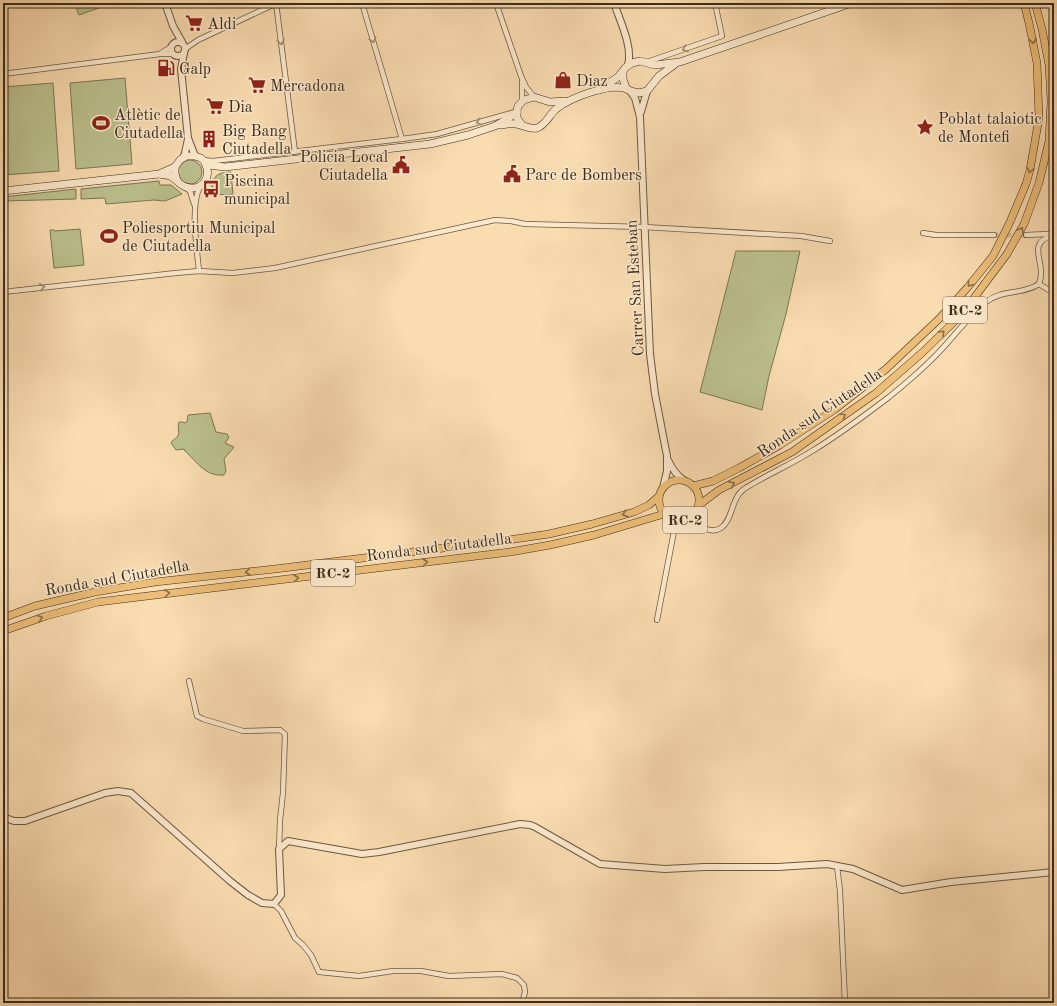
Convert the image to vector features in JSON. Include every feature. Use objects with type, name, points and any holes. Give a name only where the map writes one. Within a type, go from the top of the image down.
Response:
[{"type":"main road","points":[[522,125],[517,118],[517,111],[518,106],[526,98],[534,97],[542,100],[558,102],[573,99],[599,90],[612,83],[628,65],[636,61],[660,65],[680,62],[852,3]]},
{"type":"main road","name":"Ronda sud Ciutadella","points":[[693,486],[713,481],[739,468],[780,445],[834,410],[886,369],[940,319],[993,256],[1010,222],[1026,184],[1039,118],[1037,63],[1024,3]]},
{"type":"main road","name":"Ronda sud Ciutadella","points":[[699,505],[719,490],[792,452],[876,393],[923,352],[962,314],[1007,254],[1024,224],[1039,182],[1049,141],[1051,101],[1049,65],[1035,3]]},
{"type":"main road","points":[[644,62],[653,71],[655,77],[653,84]]},
{"type":"main road","points":[[599,90],[623,88],[639,93],[647,91],[657,78],[680,62]]},
{"type":"main road","points":[[623,72],[623,82],[629,90]]},
{"type":"main road","points":[[3,191],[160,174],[175,167],[183,158],[189,156],[195,156],[214,167],[226,167],[430,144],[495,126],[510,124],[522,125],[535,129],[542,126],[551,114],[559,107],[573,99]]},
{"type":"main road","points":[[542,100],[548,109],[547,120]]},
{"type":"main road","points":[[495,126],[509,118],[517,111]]},
{"type":"main road","points":[[175,167],[177,180],[181,185],[186,188],[195,188],[206,180],[207,169],[204,162]]},
{"type":"main road","points":[[207,175],[215,170],[226,167]]},
{"type":"main road","points":[[160,174],[177,180]]},
{"type":"main road","name":"RC-2","points":[[673,481],[685,481],[693,486],[699,494],[699,505],[697,510],[689,518],[683,521],[676,521],[664,514],[660,509],[659,496],[663,488],[673,481]]},
{"type":"main road","name":"Ronda sud Ciutadella","points":[[3,618],[35,606],[95,592],[155,582],[314,564],[549,534],[634,512],[648,505],[659,496]]},
{"type":"main road","name":"Ronda sud Ciutadella","points":[[3,631],[46,616],[98,602],[510,552],[594,535],[664,514]]},
{"type":"street","points":[[165,3],[173,26],[184,47],[181,69],[188,138],[195,156]]},
{"type":"street","points":[[3,74],[160,54],[174,54],[179,56],[184,47],[276,3],[295,152]]},
{"type":"street","points":[[362,3],[402,139]]},
{"type":"street","points":[[496,3],[521,76],[526,88],[534,97]]},
{"type":"street","points":[[614,3],[628,46],[630,56],[628,65]]},
{"type":"street","points":[[628,46],[634,55],[644,62],[722,36],[715,3]]},
{"type":"street","points":[[173,26],[172,46],[181,69]]},
{"type":"street","points":[[160,54],[177,41],[184,47]]},
{"type":"street","points":[[521,76],[523,88],[522,101]]},
{"type":"street","name":"Carrer San Esteban","points":[[629,90],[635,98],[640,117]]},
{"type":"street","name":"Carrer San Esteban","points":[[647,91],[642,104],[640,117],[644,227],[650,354],[655,394],[667,456],[667,471],[663,488]]},
{"type":"street","points":[[204,162],[437,134],[517,111]]},
{"type":"street","points":[[183,158],[188,138]]},
{"type":"street","points":[[198,271],[195,208],[198,191],[201,185]]},
{"type":"street","points":[[186,188],[190,191],[195,208]]},
{"type":"street","points":[[3,292],[198,271],[233,273],[275,268],[495,220],[524,224],[644,227],[801,236],[830,241]]},
{"type":"street","points":[[923,233],[936,235],[994,235]]},
{"type":"street","points":[[1026,234],[1048,234],[1053,236]]},
{"type":"street","points":[[1039,284],[1041,274],[1038,249],[1039,244],[1043,240],[1053,236]]},
{"type":"street","points":[[1039,284],[1049,290]]},
{"type":"street","points":[[689,518],[703,528],[714,531],[722,527],[726,523],[738,493],[812,452],[889,396],[939,352],[986,302],[1000,294],[1027,290],[1039,284]]},
{"type":"street","name":"Carrer San Esteban","points":[[667,456],[672,468],[679,478],[685,481]]},
{"type":"street","points":[[657,620],[676,521]]},
{"type":"street","points":[[189,681],[197,716],[243,731],[280,730],[285,734],[279,849],[281,895],[274,904]]},
{"type":"street","points":[[3,817],[14,821],[25,821],[105,793],[118,791],[131,793],[230,882],[262,903],[274,904],[281,911],[295,938],[304,945],[311,955],[319,972],[360,976],[393,971],[422,971],[449,976],[502,974],[517,978],[524,985],[525,992],[522,1003]]},
{"type":"street","points":[[279,849],[288,841],[362,854],[379,852],[520,824],[535,827],[600,864],[665,869],[704,866],[778,867],[827,864],[853,869],[902,890],[950,882],[1054,872]]},
{"type":"street","points":[[837,866],[840,891],[844,1003]]},
{"type":"green space","points":[[74,3],[113,3],[79,15]]},
{"type":"green space","name":"Atlètic de Ciutadella","points":[[125,78],[132,164],[76,169],[70,83]]},
{"type":"green space","points":[[53,83],[59,171],[3,175],[3,87]]},
{"type":"green space","points":[[185,160],[195,160],[202,167],[202,177],[195,184],[185,184],[178,177],[178,167]]},
{"type":"green space","points":[[231,172],[233,195],[206,194],[209,190],[211,191],[213,187],[211,186],[214,179],[218,175]]},
{"type":"green space","points":[[159,181],[160,185],[171,185],[182,194],[165,201],[154,200],[106,204],[105,198],[81,199],[81,189]]},
{"type":"green space","points":[[76,189],[76,199],[3,201],[3,197]]},
{"type":"green space","points":[[80,229],[84,265],[54,268],[50,230]]},
{"type":"green space","points":[[736,251],[800,251],[762,410],[700,392]]},
{"type":"green space","points":[[210,413],[216,432],[227,434],[229,437],[225,443],[234,447],[224,459],[226,471],[224,475],[212,474],[202,468],[184,449],[176,450],[171,443],[178,436],[179,422],[187,422],[188,415]]},
{"type":"tunnel","points":[[994,235],[1026,235]]},
{"type":"place","name":"Aldi","points":[[194,23]]},
{"type":"place","name":"Galp","points":[[166,68]]},
{"type":"place","name":"Diaz","points":[[563,80]]},
{"type":"place","name":"Mercadona","points":[[257,85]]},
{"type":"place","name":"Dia","points":[[215,106]]},
{"type":"place","name":"Atlètic de Ciutadella","points":[[101,123]]},
{"type":"place","name":"Poblat talaiotic de Montefi","points":[[925,127]]},
{"type":"place","name":"Big Bang Ciutadella","points":[[209,139]]},
{"type":"place","name":"Policia Local Ciutadella","points":[[401,165]]},
{"type":"place","name":"Parc de Bombers","points":[[512,174]]},
{"type":"place","name":"Piscina municipal","points":[[211,189]]},
{"type":"place","name":"Poliesportiu Municipal de Ciutadella","points":[[109,236]]}]
